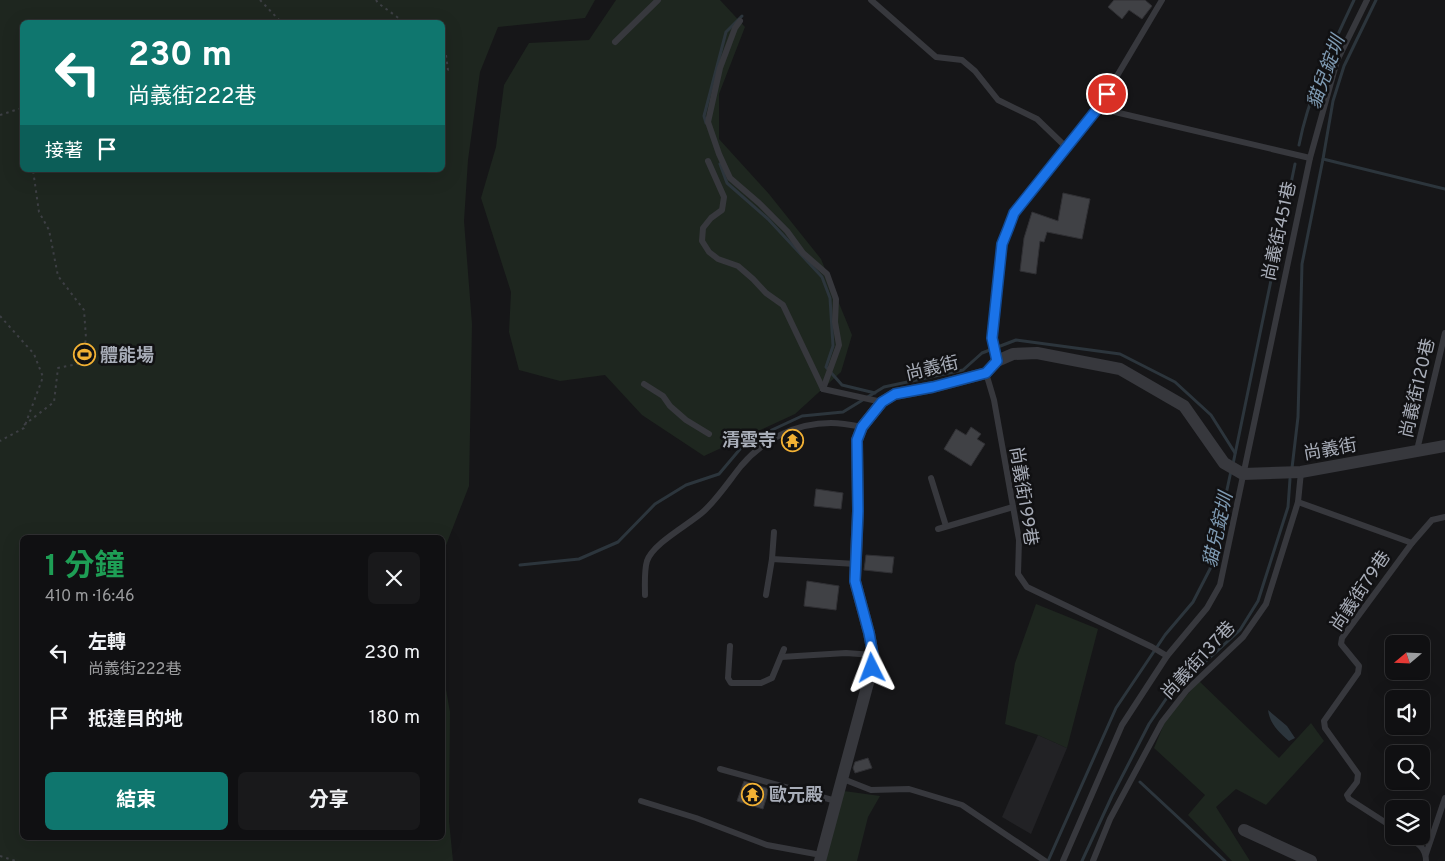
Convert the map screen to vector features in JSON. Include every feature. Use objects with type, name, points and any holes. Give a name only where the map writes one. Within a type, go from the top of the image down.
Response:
[{"type":"street","points":[[997,361],[1013,354],[1036,353],[1120,370],[1184,406],[1224,463],[1243,474]]},
{"type":"street","name":"尚義街","points":[[821,858],[872,668],[873,655],[869,633],[855,581],[857,440],[862,427],[879,401],[895,394],[933,387],[986,373],[997,361]]},
{"type":"street","name":"尚義街","points":[[1243,474],[1301,472],[1445,446]]},
{"type":"street","points":[[1244,830],[1311,861]]},
{"type":"lane","points":[[615,42],[658,0]]},
{"type":"lane","points":[[871,0],[936,57],[962,60],[975,71],[998,100],[1036,119],[1066,148]]},
{"type":"lane","points":[[997,361],[992,341],[1002,244],[1014,213],[1098,108],[1162,0]]},
{"type":"lane","name":"尚義街451巷","points":[[1243,474],[1310,158],[1337,61],[1367,0]]},
{"type":"lane","points":[[740,21],[732,35],[720,68],[708,122],[730,178],[760,203],[803,253],[826,274],[836,299],[835,322],[840,345],[823,389]]},
{"type":"lane","points":[[1098,108],[1310,158]]},
{"type":"lane","points":[[708,161],[724,197],[722,210],[711,218],[703,228],[702,241],[709,252],[738,266],[766,293],[783,305],[823,389]]},
{"type":"lane","name":"尚義街120巷","points":[[1417,450],[1445,333]]},
{"type":"lane","name":"尚義街199巷","points":[[986,373],[994,400],[1019,540],[1018,574],[1027,587],[1167,656]]},
{"type":"lane","points":[[644,384],[663,396],[670,406],[686,420],[709,434]]},
{"type":"lane","points":[[823,389],[879,401]]},
{"type":"lane","points":[[645,595],[647,560],[669,537],[705,510],[743,464],[764,444],[786,432],[812,424],[833,422],[862,427]]},
{"type":"lane","name":"尚義街137巷","points":[[1093,861],[1110,818],[1162,722],[1187,690],[1243,637],[1266,604],[1298,502],[1301,472]]},
{"type":"lane","name":"尚義街137巷","points":[[1063,861],[1122,725],[1167,656],[1207,608],[1220,585],[1243,474]]},
{"type":"lane","points":[[931,478],[946,526]]},
{"type":"lane","points":[[1298,502],[1412,543]]},
{"type":"lane","points":[[938,529],[1013,507]]},
{"type":"lane","name":"尚義街79巷","points":[[1385,822],[1349,799],[1347,795],[1357,782],[1358,774],[1325,728],[1324,721],[1358,673],[1359,666],[1341,644],[1342,638],[1412,543],[1432,520],[1445,517]]},
{"type":"lane","points":[[766,595],[774,532]]},
{"type":"lane","points":[[772,559],[856,564]]},
{"type":"lane","points":[[730,646],[728,678],[731,683],[761,682],[772,678],[784,649]]},
{"type":"lane","points":[[781,657],[846,653],[873,655]]},
{"type":"lane","points":[[720,770],[836,801]]},
{"type":"lane","points":[[843,780],[871,790],[909,789],[962,805],[1042,859]]},
{"type":"lane","points":[[1426,858],[1445,798]]},
{"type":"lane","points":[[641,800],[768,845],[821,858]]},
{"type":"lane","points":[[1420,845],[1426,858]]},
{"type":"path","points":[[260,0],[279,20]]},
{"type":"path","points":[[376,0],[401,20]]},
{"type":"path","points":[[445,54],[448,70],[445,72]]},
{"type":"path","points":[[0,115],[20,109]]},
{"type":"path","points":[[24,425],[54,402],[58,368],[66,368],[82,363],[86,338],[84,310],[58,276],[50,230],[39,212],[33,172]]},
{"type":"path","points":[[0,316],[34,354],[43,377],[24,428],[0,441]]},
{"type":"path","points":[[0,856],[16,861]]},
{"type":"shaded area","points":[[0,0],[595,0],[585,18],[498,27],[480,72],[468,160],[464,221],[472,324],[469,486],[445,548],[445,535],[20,535],[20,840],[445,840],[445,684],[450,712],[449,821],[453,861],[0,861]]},
{"type":"shaded area","points":[[616,0],[720,0],[745,27],[719,94],[719,139],[769,194],[821,259],[852,335],[841,372],[795,414],[704,456],[642,415],[605,375],[560,381],[519,370],[509,332],[511,292],[481,198],[496,147],[504,85],[529,43],[589,40]]},
{"type":"shaded area","points":[[1036,604],[1098,629],[1067,748],[1038,735],[1005,724],[1015,663]]},
{"type":"shaded area","points":[[1199,681],[1279,758],[1311,723],[1324,741],[1266,805],[1236,789],[1216,807],[1250,861],[1232,861],[1188,815],[1205,795],[1154,748],[1166,719]]},
{"type":"shaded area","points":[[1268,710],[1287,726],[1295,738],[1289,741],[1278,730]]},
{"type":"shaded area","points":[[1038,735],[1067,748],[1031,834],[1002,817]]},
{"type":"shaded area","points":[[844,791],[880,796],[868,817],[857,861],[825,861]]},
{"type":"building","points":[[1114,0],[1145,0],[1152,6],[1142,19],[1129,10],[1122,19],[1108,7]]},
{"type":"building","points":[[1063,193],[1090,199],[1082,239],[1047,232],[1044,242],[1040,241],[1036,274],[1020,271],[1024,238],[1032,212],[1058,221]]},
{"type":"building","points":[[971,427],[981,434],[977,439],[985,444],[971,466],[944,449],[956,429],[966,435]]},
{"type":"building","points":[[816,489],[843,493],[841,509],[814,506]]},
{"type":"building","points":[[866,555],[894,557],[892,573],[864,570]]},
{"type":"building","points":[[807,581],[839,586],[836,610],[804,606]]},
{"type":"building","points":[[868,758],[872,768],[855,773],[853,768],[855,762]]},
{"type":"building","name":"歐元殿","points":[[744,781],[769,789],[763,809],[737,801]]},
{"type":"waterway","name":"貓兒錠圳","points":[[1299,145],[1315,89],[1354,0]]},
{"type":"waterway","points":[[1292,468],[1298,417],[1302,264],[1333,101],[1344,66],[1376,0]]},
{"type":"waterway","points":[[706,123],[704,116],[726,32],[742,16]]},
{"type":"waterway","points":[[1323,159],[1445,189]]},
{"type":"waterway","points":[[720,164],[727,183],[768,219],[822,277],[830,298],[833,346],[826,367],[842,385],[875,393]]},
{"type":"waterway","name":"貓兒錠圳","points":[[1233,464],[1295,164]]},
{"type":"waterway","points":[[520,565],[579,559],[618,542],[655,504],[686,485],[719,474],[746,442],[802,416],[843,412],[884,387],[963,370],[982,353],[1016,340],[1120,354],[1175,382],[1211,415],[1235,453]]},
{"type":"waterway","name":"貓兒錠圳","points":[[1048,861],[1116,708],[1165,635],[1193,602],[1210,569],[1231,471]]},
{"type":"waterway","points":[[1082,861],[1112,796],[1149,724],[1168,696],[1240,630],[1258,601],[1288,507],[1290,479]]},
{"type":"waterway","points":[[1140,782],[1225,861]]},
{"type":"place","name":"體能場","points":[[84,355]]},
{"type":"place","name":"清雲寺","points":[[792,440]]},
{"type":"place","name":"歐元殿","points":[[753,795]]},
{"type":"route","points":[[872,668],[873,655],[869,633],[855,581],[858,511],[857,440],[862,427],[882,402],[895,394],[933,387],[986,373],[997,361],[992,338],[997,287],[1002,244],[1014,213],[1098,108],[1107,94]]}]
